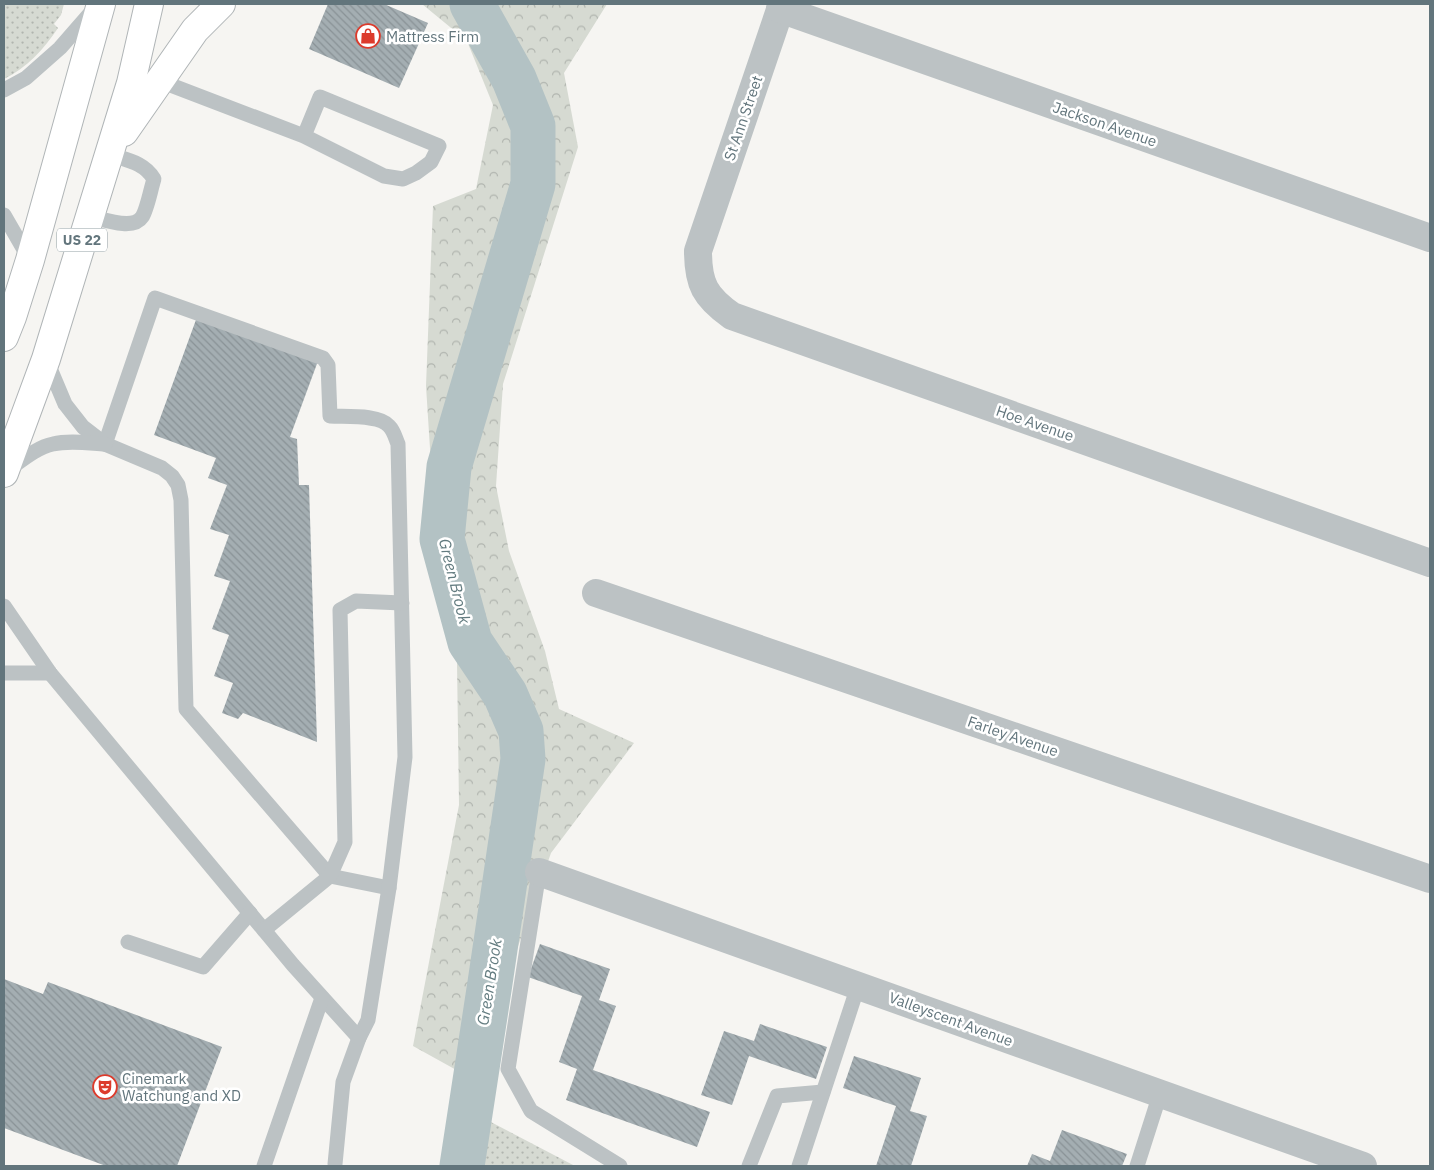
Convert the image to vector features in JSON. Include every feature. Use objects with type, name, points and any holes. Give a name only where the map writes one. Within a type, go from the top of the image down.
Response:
[{"type":"highway","name":"US 22","points":[[4,337],[9,307],[30,260],[100,4]]},
{"type":"highway","name":"US 22","points":[[4,473],[46,359],[131,83],[149,4]]},
{"type":"highway","points":[[109,154],[195,30],[221,4]]},
{"type":"street","name":"St Ann Street","points":[[704,233],[781,7]]},
{"type":"street","name":"Jackson Avenue","points":[[781,7],[1430,238]]},
{"type":"street","name":"Hoe Avenue","points":[[704,233],[698,251],[698,271],[705,289],[716,304],[732,316],[1430,563]]},
{"type":"street","name":"Farley Avenue","points":[[596,593],[1430,879]]},
{"type":"street","name":"Valleyscent Avenue","points":[[539,872],[1363,1166]]},
{"type":"lane","points":[[4,90],[26,78],[60,48],[100,4]]},
{"type":"lane","points":[[160,81],[304,136],[384,176],[403,180],[416,173],[431,162],[439,146],[320,97],[304,136]]},
{"type":"lane","points":[[90,216],[128,225],[143,217],[154,179],[143,166],[109,154]]},
{"type":"lane","points":[[4,215],[30,260]]},
{"type":"lane","points":[[105,444],[155,298],[323,358],[328,365],[330,416],[376,418],[388,424],[394,432],[398,444],[406,757],[389,888],[368,1020],[359,1038],[343,1082],[335,1164]]},
{"type":"lane","points":[[46,359],[65,404],[83,427],[105,444],[162,468],[172,476],[178,485],[181,500],[186,709],[330,876],[389,888]]},
{"type":"lane","points":[[4,473],[37,451],[52,444],[71,442],[105,444]]},
{"type":"lane","points":[[264,930],[330,876],[345,842],[340,610],[356,601],[402,603]]},
{"type":"lane","points":[[4,606],[50,673],[293,965],[359,1038]]},
{"type":"lane","points":[[4,673],[50,673]]},
{"type":"lane","points":[[539,872],[508,1069],[531,1111],[620,1166]]},
{"type":"lane","points":[[128,942],[203,967],[250,913]]},
{"type":"lane","points":[[799,1166],[858,986]]},
{"type":"lane","points":[[264,1166],[322,998]]},
{"type":"lane","points":[[749,1166],[777,1096],[823,1092]]},
{"type":"lane","points":[[1137,1166],[1160,1094]]},
{"type":"green space","points":[[4,4],[64,4],[61,15],[54,24],[58,28],[47,43],[28,64],[4,79]]},
{"type":"green space","points":[[422,4],[607,4],[564,73],[578,147],[503,384],[496,486],[509,551],[545,651],[559,709],[634,743],[551,853],[511,966],[487,1087],[413,1046],[459,805],[457,662],[436,585],[426,386],[433,206],[476,189],[493,105],[467,41]]},
{"type":"green space","points":[[487,1120],[575,1166],[480,1166]]},
{"type":"building","name":"Mattress Firm","points":[[328,4],[384,4],[428,23],[399,88],[309,49]]},
{"type":"building","points":[[197,317],[318,361],[290,437],[297,439],[299,485],[309,485],[317,742],[243,713],[238,719],[222,713],[233,683],[214,676],[229,635],[212,629],[230,581],[214,576],[229,535],[210,529],[227,485],[208,478],[216,458],[154,435]]},
{"type":"building","points":[[540,944],[610,969],[599,1000],[616,1006],[593,1070],[710,1112],[697,1147],[566,1100],[577,1069],[559,1062],[582,996],[528,977]]},
{"type":"building","name":"Cinemark Watchung and XD","points":[[4,979],[43,994],[48,982],[222,1047],[177,1166],[106,1166],[4,1128]]},
{"type":"building","points":[[760,1024],[827,1047],[816,1079],[749,1056],[732,1105],[701,1095],[724,1031],[754,1041]]},
{"type":"building","points":[[854,1056],[921,1078],[910,1111],[927,1116],[911,1166],[876,1166],[896,1106],[843,1088]]},
{"type":"building","points":[[1062,1130],[1127,1154],[1122,1166],[1027,1166],[1032,1154],[1050,1161]]},
{"type":"waterway","name":"Green Brook","points":[[462,1166],[523,759],[521,731],[505,694],[470,642],[442,539],[449,467],[533,184],[533,126],[514,79],[472,4]]},
{"type":"place","name":"Mattress Firm","points":[[368,36]]},
{"type":"place","name":"Cinemark Watchung and XD","points":[[105,1087]]}]
